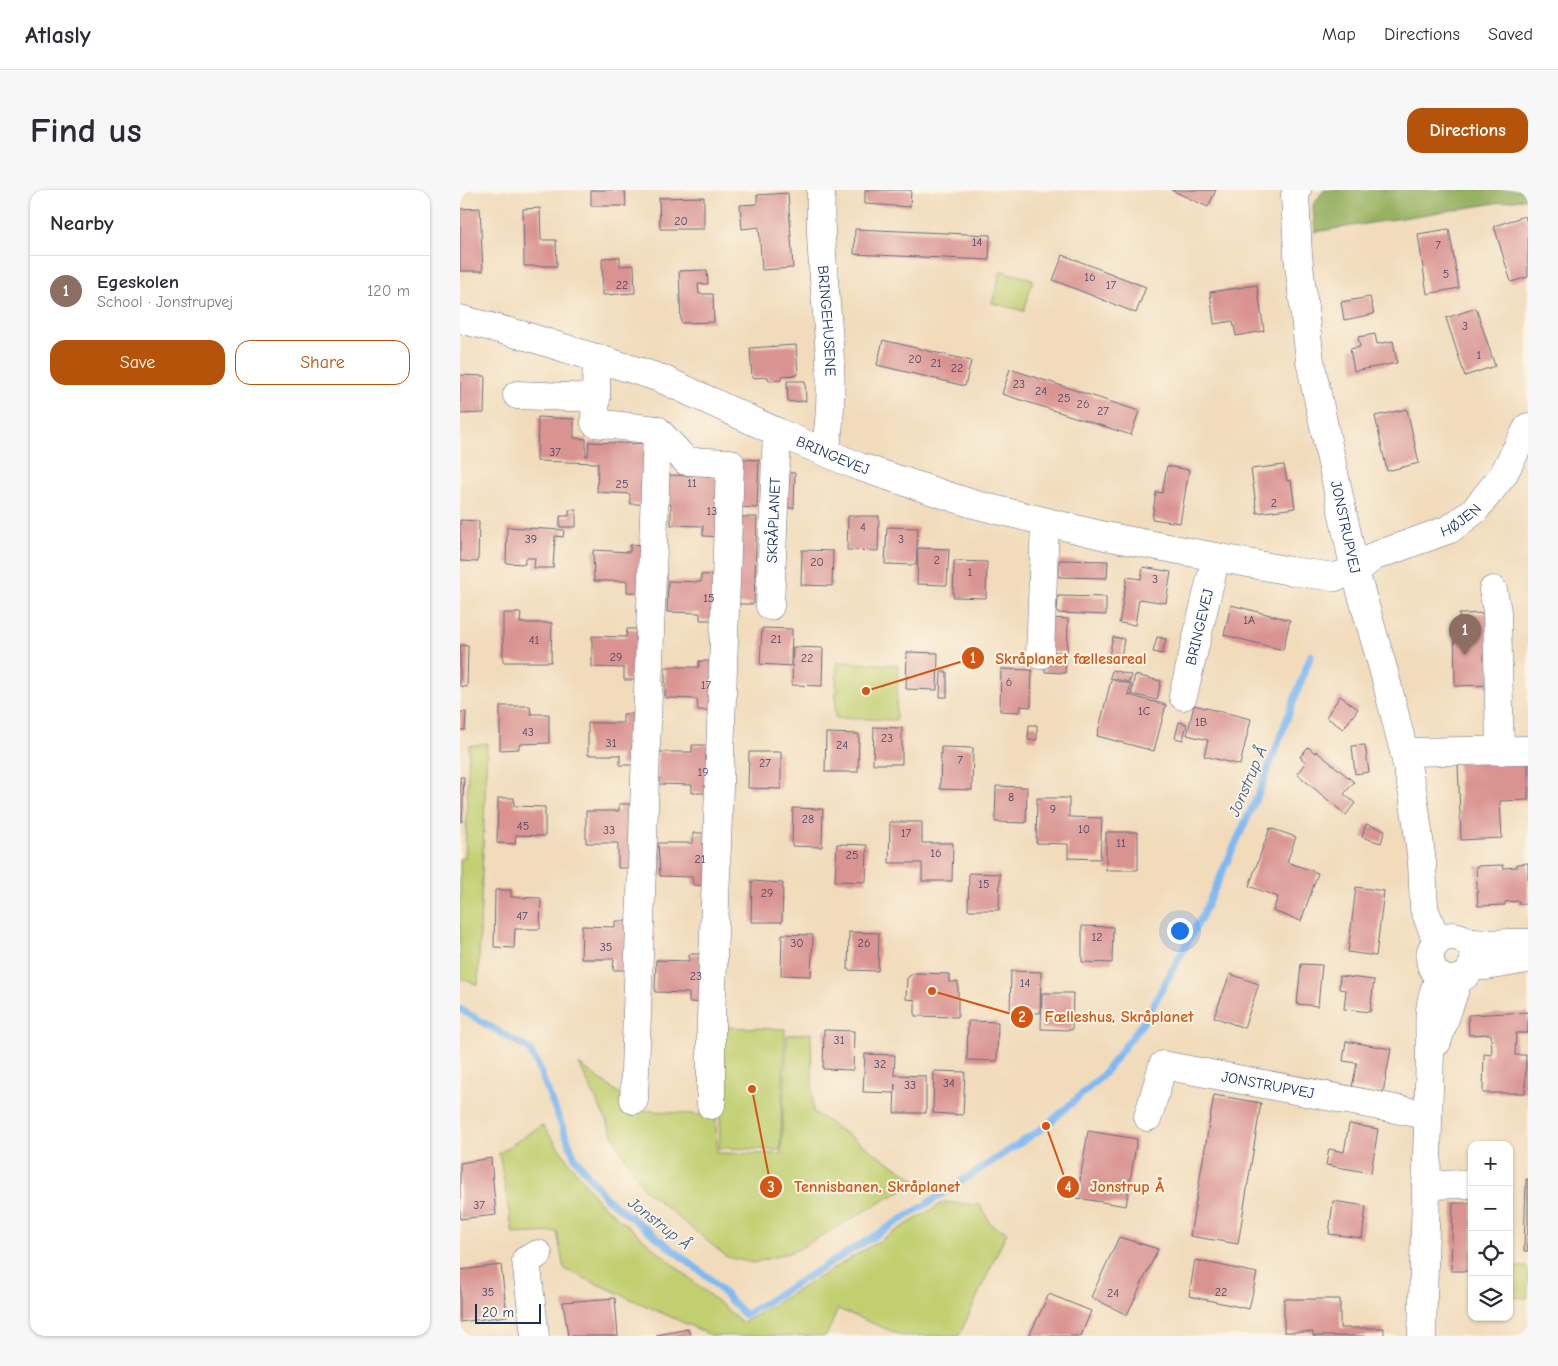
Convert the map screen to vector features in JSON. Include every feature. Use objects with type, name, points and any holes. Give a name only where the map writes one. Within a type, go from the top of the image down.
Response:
[{"type":"street","name":"BRINGEHUSENE","points":[[821,190],[820,217],[830,332],[830,425],[825,452]]},
{"type":"street","name":"JONSTRUPVEJ","points":[[1290,192],[1310,361],[1355,571],[1384,672],[1404,752],[1422,862],[1424,908],[1454,957]]},
{"type":"street","name":"BRINGEVEJ","points":[[460,319],[660,378],[777,432],[860,467],[973,504],[1045,523],[1216,557],[1335,577],[1355,571]]},
{"type":"street","points":[[597,358],[595,423],[657,430],[686,461],[730,464],[711,1020],[711,1105]]},
{"type":"street","points":[[517,395],[596,398]]},
{"type":"street","name":"HØJEN","points":[[1355,571],[1375,556],[1450,529],[1475,510],[1503,475],[1528,427]]},
{"type":"street","points":[[634,1100],[657,430]]},
{"type":"street","name":"SKRÅPLANET","points":[[770,606],[777,432]]},
{"type":"street","points":[[1040,655],[1045,523]]},
{"type":"street","name":"BRINGEVEJ","points":[[1183,696],[1216,557]]},
{"type":"street","points":[[1493,590],[1497,611],[1500,751]]},
{"type":"street","points":[[1404,752],[1528,750]]},
{"type":"street","points":[[1422,1336],[1430,1051],[1428,1013],[1432,993],[1454,957],[1479,945],[1501,942],[1528,943]]},
{"type":"street","points":[[1454,957],[1499,965],[1528,960]]},
{"type":"street","name":"JONSTRUPVEJ","points":[[1148,1117],[1163,1065],[1427,1114]]},
{"type":"street","points":[[1426,1185],[1468,1184]]},
{"type":"street","points":[[534,1336],[526,1260],[538,1254]]},
{"type":"green space","points":[[1324,190],[1528,190],[1528,198],[1315,232],[1313,205]]},
{"type":"green space","points":[[1001,271],[1033,279],[1024,311],[992,303]]},
{"type":"green space","points":[[837,662],[898,665],[896,720],[835,718]]},
{"type":"green space","points":[[487,743],[478,985],[460,978],[460,859],[465,858],[469,746]]},
{"type":"green space","points":[[724,1027],[785,1029],[780,1150],[719,1148]]},
{"type":"green space","points":[[811,1033],[813,1112],[918,1181],[795,1251],[753,1263],[727,1257],[645,1190],[622,1153],[579,1064],[642,1110],[716,1116],[717,1153],[781,1154],[787,1035]]},
{"type":"green space","points":[[542,1125],[598,1201],[743,1323],[944,1202],[980,1205],[991,1225],[1007,1232],[959,1336],[903,1336],[838,1309],[826,1336],[713,1336],[564,1269],[557,1232],[513,1234],[499,1153]]},
{"type":"green space","points":[[1513,1267],[1528,1267],[1528,1298],[1513,1297]]},
{"type":"building","points":[[591,190],[625,190],[626,206],[591,206]]},
{"type":"building","points":[[865,190],[911,190],[910,207],[865,204]]},
{"type":"building","points":[[1171,190],[1216,190],[1208,207]]},
{"type":"building","points":[[788,193],[793,268],[762,270],[759,227],[742,229],[740,205],[757,204],[757,195]]},
{"type":"building","points":[[704,197],[704,229],[660,229],[659,198]]},
{"type":"building","points":[[480,208],[483,271],[460,271],[460,209]]},
{"type":"building","points":[[540,208],[541,240],[556,240],[557,266],[524,266],[523,209]]},
{"type":"building","points":[[1525,216],[1528,225],[1528,277],[1511,282],[1494,226]]},
{"type":"building","points":[[855,229],[990,235],[989,260],[854,254]]},
{"type":"building","points":[[1449,229],[1459,288],[1427,294],[1418,234]]},
{"type":"building","points":[[1063,255],[1146,287],[1136,313],[1053,280]]},
{"type":"building","points":[[620,257],[620,266],[634,265],[635,293],[603,295],[602,258]]},
{"type":"building","points":[[707,270],[708,284],[698,284],[699,294],[713,294],[714,322],[681,323],[679,271]]},
{"type":"building","points":[[1257,285],[1264,331],[1236,336],[1233,321],[1214,324],[1210,292]]},
{"type":"building","points":[[1370,297],[1374,314],[1344,320],[1341,302]]},
{"type":"building","points":[[1476,308],[1495,366],[1465,376],[1446,318]]},
{"type":"building","points":[[1375,334],[1377,344],[1393,341],[1397,363],[1354,371],[1350,349],[1360,347],[1358,337]]},
{"type":"building","points":[[883,340],[971,361],[965,386],[877,365]]},
{"type":"building","points":[[796,345],[798,375],[781,376],[781,380],[769,381],[768,377],[752,378],[750,348]]},
{"type":"building","points":[[1010,369],[1139,411],[1131,435],[1002,394]]},
{"type":"building","points":[[460,375],[485,376],[484,413],[460,414]]},
{"type":"building","points":[[787,381],[805,381],[806,401],[788,402]]},
{"type":"building","points":[[1407,409],[1419,463],[1387,471],[1375,416]]},
{"type":"building","points":[[538,417],[574,419],[574,438],[586,439],[586,456],[588,456],[589,442],[649,444],[648,504],[630,504],[630,494],[597,492],[598,463],[537,461]]},
{"type":"building","points":[[741,459],[759,460],[757,508],[739,507]]},
{"type":"building","points":[[1284,465],[1287,481],[1291,480],[1295,508],[1257,513],[1251,469]]},
{"type":"building","points":[[1167,466],[1189,470],[1180,523],[1152,519],[1156,492],[1162,493]]},
{"type":"building","points":[[777,472],[795,473],[794,508],[776,507]]},
{"type":"building","points":[[663,475],[723,476],[721,537],[703,536],[703,526],[671,525],[671,504],[663,504]]},
{"type":"building","points":[[569,510],[576,510],[576,527],[560,527],[560,516],[569,516]]},
{"type":"building","points":[[848,516],[879,516],[878,551],[847,550]]},
{"type":"building","points":[[740,517],[757,517],[754,604],[736,604]]},
{"type":"building","points":[[460,520],[479,521],[478,562],[460,561]]},
{"type":"building","points":[[507,527],[564,530],[563,537],[555,536],[553,568],[534,568],[535,558],[525,558],[525,564],[506,563]]},
{"type":"building","points":[[887,527],[918,528],[916,565],[885,564]]},
{"type":"building","points":[[646,544],[645,593],[627,592],[627,581],[594,581],[593,550],[630,552],[630,545]]},
{"type":"building","points":[[918,548],[949,549],[947,585],[917,584]]},
{"type":"building","points":[[802,550],[833,551],[832,586],[801,585]]},
{"type":"building","points":[[1059,560],[1108,561],[1107,578],[1059,577]]},
{"type":"building","points":[[954,561],[987,562],[986,598],[953,597]]},
{"type":"building","points":[[1143,567],[1171,572],[1166,603],[1139,599],[1135,625],[1119,623],[1127,577],[1141,579]]},
{"type":"building","points":[[722,574],[721,620],[700,620],[700,613],[667,612],[668,581],[701,582],[701,575]]},
{"type":"building","points":[[1058,596],[1106,597],[1106,615],[1057,613]]},
{"type":"building","points":[[1231,605],[1290,620],[1283,650],[1224,635]]},
{"type":"building","points":[[503,613],[521,613],[520,623],[552,623],[551,662],[503,662]]},
{"type":"building","points":[[1489,613],[1492,685],[1455,686],[1454,626],[1460,626],[1459,614]]},
{"type":"building","points":[[1049,618],[1068,619],[1067,652],[1048,652]]},
{"type":"building","points":[[762,628],[792,629],[791,666],[760,664]]},
{"type":"building","points":[[627,629],[643,629],[642,680],[624,680],[624,668],[592,667],[592,636],[626,637]]},
{"type":"building","points":[[1113,637],[1124,639],[1121,657],[1109,655]]},
{"type":"building","points":[[1157,637],[1166,639],[1162,654],[1153,652]]},
{"type":"building","points":[[460,645],[468,646],[467,687],[460,686]]},
{"type":"building","points":[[793,647],[823,648],[822,686],[792,685]]},
{"type":"building","points":[[907,652],[938,653],[937,690],[906,689]]},
{"type":"building","points":[[1046,659],[1066,660],[1065,673],[1045,672]]},
{"type":"building","points":[[699,661],[720,661],[719,711],[698,710],[697,699],[665,698],[665,667],[699,667]]},
{"type":"building","points":[[1001,669],[1032,670],[1031,707],[1021,706],[1020,712],[1000,711]]},
{"type":"building","points":[[1112,670],[1131,675],[1129,682],[1110,678]]},
{"type":"building","points":[[941,672],[947,672],[947,697],[940,697]]},
{"type":"building","points":[[1135,675],[1161,681],[1157,700],[1131,694]]},
{"type":"building","points":[[1111,680],[1131,684],[1128,695],[1166,705],[1154,751],[1097,736]]},
{"type":"building","points":[[1340,696],[1358,709],[1343,729],[1326,717]]},
{"type":"building","points":[[1194,705],[1251,719],[1240,765],[1204,756],[1208,740],[1187,735]]},
{"type":"building","points":[[500,706],[530,706],[531,714],[549,714],[549,743],[519,744],[519,749],[500,750]]},
{"type":"building","points":[[460,712],[466,712],[465,730],[460,730]]},
{"type":"building","points":[[623,714],[640,714],[639,765],[620,765],[620,755],[588,755],[588,723],[623,723]]},
{"type":"building","points":[[1179,722],[1187,724],[1183,740],[1175,738]]},
{"type":"building","points":[[1029,725],[1037,725],[1037,740],[1028,740]]},
{"type":"building","points":[[874,727],[902,728],[902,764],[873,764]]},
{"type":"building","points":[[826,733],[859,734],[858,772],[825,772]]},
{"type":"building","points":[[692,745],[714,745],[714,793],[692,793],[692,785],[658,784],[658,752],[692,752]]},
{"type":"building","points":[[1365,745],[1369,772],[1355,774],[1352,746]]},
{"type":"building","points":[[941,747],[973,748],[972,790],[940,789]]},
{"type":"building","points":[[1308,747],[1315,753],[1316,751],[1354,782],[1344,794],[1355,803],[1346,815],[1297,774],[1306,762],[1300,757]]},
{"type":"building","points":[[749,752],[781,752],[781,789],[748,788]]},
{"type":"building","points":[[1528,760],[1528,800],[1500,801],[1502,838],[1461,840],[1458,763]]},
{"type":"building","points":[[460,777],[464,777],[462,822],[460,821]]},
{"type":"building","points":[[996,786],[1027,787],[1026,823],[995,822]]},
{"type":"building","points":[[498,798],[514,798],[514,806],[545,807],[545,836],[516,835],[515,844],[497,843]]},
{"type":"building","points":[[1037,798],[1069,798],[1069,817],[1102,818],[1100,859],[1068,858],[1068,844],[1036,843]]},
{"type":"building","points":[[619,804],[637,804],[637,868],[618,868],[618,843],[586,843],[586,811],[619,811]]},
{"type":"building","points":[[793,808],[823,809],[822,847],[792,846]]},
{"type":"building","points":[[890,822],[922,822],[922,843],[953,843],[952,881],[922,881],[922,863],[889,863]]},
{"type":"building","points":[[1366,824],[1385,830],[1381,843],[1362,837]]},
{"type":"building","points":[[1270,828],[1296,837],[1287,862],[1318,873],[1301,921],[1273,911],[1278,897],[1249,886]]},
{"type":"building","points":[[1106,832],[1138,832],[1138,870],[1106,870]]},
{"type":"building","points":[[693,833],[712,833],[711,886],[693,885],[692,877],[660,876],[658,843],[693,843]]},
{"type":"building","points":[[837,844],[867,845],[866,882],[835,881]]},
{"type":"building","points":[[1528,863],[1528,904],[1519,904],[1519,901],[1505,902],[1505,905],[1478,906],[1476,866],[1503,865],[1503,868],[1517,867],[1517,864]]},
{"type":"building","points":[[969,873],[1000,874],[999,910],[968,910]]},
{"type":"building","points":[[752,881],[783,883],[782,922],[751,922]]},
{"type":"building","points":[[1356,887],[1384,891],[1376,956],[1348,952]]},
{"type":"building","points":[[495,890],[511,890],[511,897],[541,898],[540,929],[515,929],[514,948],[494,947]]},
{"type":"building","points":[[615,921],[634,921],[633,970],[613,970],[614,959],[581,959],[582,926],[615,927]]},
{"type":"building","points":[[1082,926],[1113,927],[1112,963],[1082,962]]},
{"type":"building","points":[[849,932],[879,933],[878,971],[848,970]]},
{"type":"building","points":[[782,934],[813,935],[811,976],[781,975]]},
{"type":"building","points":[[689,954],[708,954],[707,1003],[689,1002],[689,993],[655,992],[656,960],[689,961]]},
{"type":"building","points":[[1301,964],[1322,965],[1318,1006],[1297,1004]]},
{"type":"building","points":[[1011,971],[1041,972],[1040,1013],[1010,1012]]},
{"type":"building","points":[[914,973],[949,974],[949,982],[958,982],[958,1017],[915,1016],[915,1000],[906,999],[907,978]]},
{"type":"building","points":[[1230,974],[1259,984],[1244,1028],[1214,1017]]},
{"type":"building","points":[[1340,976],[1374,980],[1370,1012],[1344,1009],[1346,990],[1339,989]]},
{"type":"building","points":[[1042,993],[1073,993],[1072,1030],[1041,1029]]},
{"type":"building","points":[[1528,1012],[1528,1033],[1516,1033],[1515,1055],[1526,1055],[1525,1093],[1483,1093],[1484,1054],[1492,1055],[1491,1034],[1469,1035],[1468,1015]]},
{"type":"building","points":[[968,1021],[998,1022],[997,1061],[967,1060]]},
{"type":"building","points":[[824,1030],[854,1031],[853,1070],[823,1069]]},
{"type":"building","points":[[1346,1041],[1391,1049],[1383,1093],[1352,1087],[1357,1063],[1343,1061]]},
{"type":"building","points":[[865,1054],[895,1055],[894,1075],[926,1076],[926,1113],[894,1113],[895,1084],[894,1093],[863,1092]]},
{"type":"building","points":[[934,1071],[965,1072],[963,1115],[933,1113]]},
{"type":"building","points":[[1214,1095],[1261,1103],[1238,1244],[1190,1236]]},
{"type":"building","points":[[1349,1124],[1378,1129],[1371,1173],[1326,1165],[1329,1149],[1344,1152]]},
{"type":"building","points":[[1088,1131],[1137,1139],[1126,1206],[1077,1198]]},
{"type":"building","points":[[491,1158],[496,1215],[460,1219],[460,1163]]},
{"type":"building","points":[[1526,1179],[1528,1179],[1528,1251],[1524,1251]]},
{"type":"building","points":[[1333,1201],[1366,1206],[1362,1238],[1329,1234]]},
{"type":"building","points":[[1453,1203],[1468,1203],[1468,1271],[1451,1271]]},
{"type":"building","points":[[1119,1237],[1158,1249],[1127,1315],[1091,1297]]},
{"type":"building","points":[[1195,1260],[1257,1273],[1249,1309],[1189,1296]]},
{"type":"building","points":[[501,1265],[507,1316],[460,1322],[460,1270]]},
{"type":"building","points":[[1049,1294],[1091,1311],[1081,1336],[1029,1336]]},
{"type":"building","points":[[615,1298],[618,1336],[568,1336],[563,1302]]},
{"type":"building","points":[[1284,1299],[1340,1299],[1340,1328],[1384,1328],[1384,1336],[1313,1336],[1313,1332],[1284,1332]]},
{"type":"building","points":[[688,1329],[690,1336],[657,1336],[657,1335]]},
{"type":"waterway","name":"Jonstrup Å","points":[[460,1009],[529,1049],[537,1064],[575,1158],[605,1197],[709,1278],[745,1315],[925,1205],[1046,1126],[1102,1076],[1145,1020],[1203,914],[1261,788],[1311,655]]},
{"type":"place","name":"Egeskolen","points":[[1465,655]]},
{"type":"place","name":"Skråplanet fællesareal","points":[[866,691]]},
{"type":"place","name":"Fælleshus, Skråplanet","points":[[932,991]]},
{"type":"place","name":"Tennisbanen, Skråplanet","points":[[752,1089]]},
{"type":"place","name":"Jonstrup Å","points":[[1046,1126]]}]
